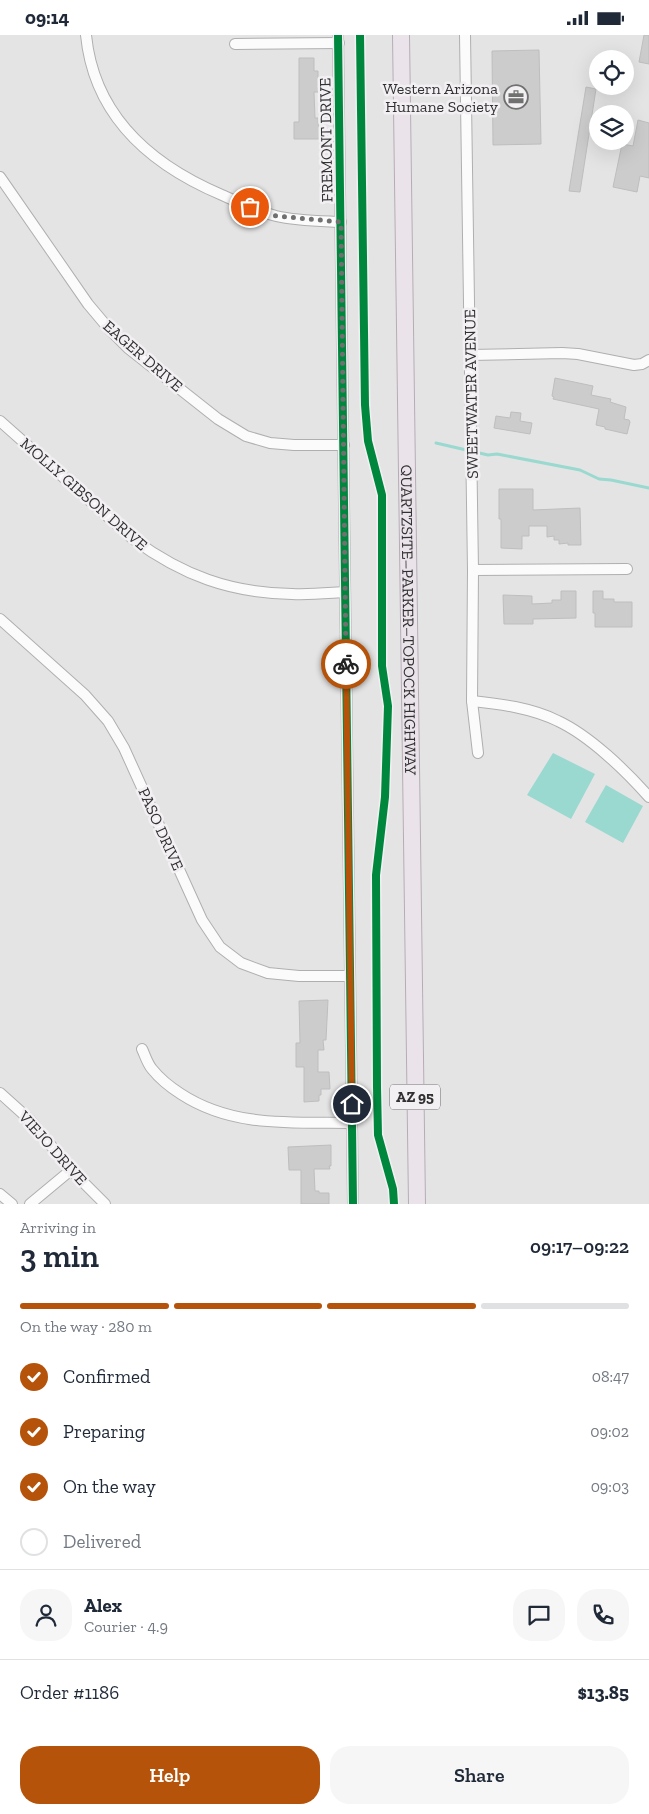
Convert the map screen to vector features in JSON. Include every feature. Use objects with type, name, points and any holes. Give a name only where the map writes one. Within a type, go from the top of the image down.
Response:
[{"type":"highway","name":"QUARTZSITE–PARKER–TOPOCK HIGHWAY","points":[[401,35],[417,1204]]},
{"type":"street","points":[[86,35],[88,52],[97,83],[115,115],[139,144],[163,164],[193,183],[276,216],[341,222]]},
{"type":"street","name":"SWEETWATER AVENUE","points":[[465,35],[473,571],[472,701],[478,753]]},
{"type":"street","points":[[235,44],[339,39]]},
{"type":"street","name":"FREMONT DRIVE","points":[[339,39],[353,1204]]},
{"type":"street","name":"EAGER DRIVE","points":[[0,177],[88,304],[109,329],[128,347],[218,419],[246,436],[270,443],[344,445]]},
{"type":"street","points":[[470,355],[562,353],[578,354],[634,365],[642,364],[649,359]]},
{"type":"street","name":"MOLLY GIBSON DRIVE","points":[[0,421],[133,539],[174,566],[195,576],[222,585],[256,591],[292,595],[345,592]]},
{"type":"street","points":[[473,571],[627,569]]},
{"type":"street","name":"PASO DRIVE","points":[[0,619],[85,695],[108,721],[124,748],[202,920],[220,947],[241,963],[268,973],[299,976],[350,976]]},
{"type":"street","points":[[472,701],[516,707],[558,721],[598,748],[635,781],[649,797]]},
{"type":"street","points":[[142,1049],[151,1068],[165,1083],[187,1098],[211,1110],[242,1119],[275,1122],[352,1123]]},
{"type":"street","name":"VIEJO DRIVE","points":[[0,1093],[30,1120],[71,1170],[105,1204]]},
{"type":"street","points":[[30,1204],[71,1170]]},
{"type":"street","points":[[0,1194],[12,1204]]},
{"type":"shaded area","points":[[553,753],[595,774],[571,819],[527,795]]},
{"type":"shaded area","points":[[606,785],[643,806],[623,843],[585,822]]},
{"type":"building","points":[[644,35],[649,35],[649,64],[639,62]]},
{"type":"building","name":"Western Arizona Humane Society","points":[[539,50],[541,144],[493,145],[492,51]]},
{"type":"building","points":[[299,58],[314,58],[314,71],[318,71],[318,92],[314,92],[315,118],[318,118],[319,139],[294,139],[294,122],[299,122]]},
{"type":"building","points":[[586,87],[589,88],[589,95],[595,95],[594,105],[589,105],[589,134],[580,192],[569,191]]},
{"type":"building","points":[[638,120],[649,123],[649,178],[640,176],[637,192],[613,187],[621,150],[634,150]]},
{"type":"building","points":[[555,378],[593,386],[591,395],[611,399],[610,402],[626,407],[624,419],[630,422],[627,434],[596,425],[599,409],[553,399]]},
{"type":"building","points":[[511,412],[521,413],[520,421],[532,423],[530,434],[494,428],[496,416],[510,418]]},
{"type":"building","points":[[499,489],[533,489],[533,510],[580,508],[581,545],[559,544],[559,540],[554,540],[554,536],[547,537],[547,526],[529,526],[529,536],[522,536],[522,549],[501,548]]},
{"type":"building","points":[[561,591],[576,591],[576,618],[533,619],[533,624],[504,624],[503,595],[532,596],[532,604],[552,603],[552,600],[561,600]]},
{"type":"building","points":[[593,591],[603,591],[603,599],[614,599],[614,602],[632,602],[632,627],[595,627]]},
{"type":"building","points":[[328,1000],[326,1040],[323,1040],[324,1050],[318,1050],[318,1072],[329,1072],[330,1089],[321,1089],[319,1101],[304,1102],[304,1067],[296,1067],[296,1043],[300,1043],[299,1001]]},
{"type":"building","points":[[331,1145],[330,1169],[314,1169],[315,1191],[329,1193],[329,1204],[301,1204],[301,1170],[289,1170],[288,1147]]},
{"type":"waterway","points":[[436,443],[488,455],[497,454],[580,470],[599,479],[649,488]]},
{"type":"cycle path","points":[[338,35],[353,1204]]},
{"type":"cycle path","points":[[360,35],[365,405],[368,441],[382,495],[382,666],[388,706],[385,797],[376,875],[378,1135],[393,1189],[394,1204]]},
{"type":"way so far","points":[[250,207],[276,216],[341,222],[346,664]]},
{"type":"place","name":"Western Arizona Humane Society","points":[[516,97]]},
{"type":"route","points":[[346,664],[352,1104]]}]
